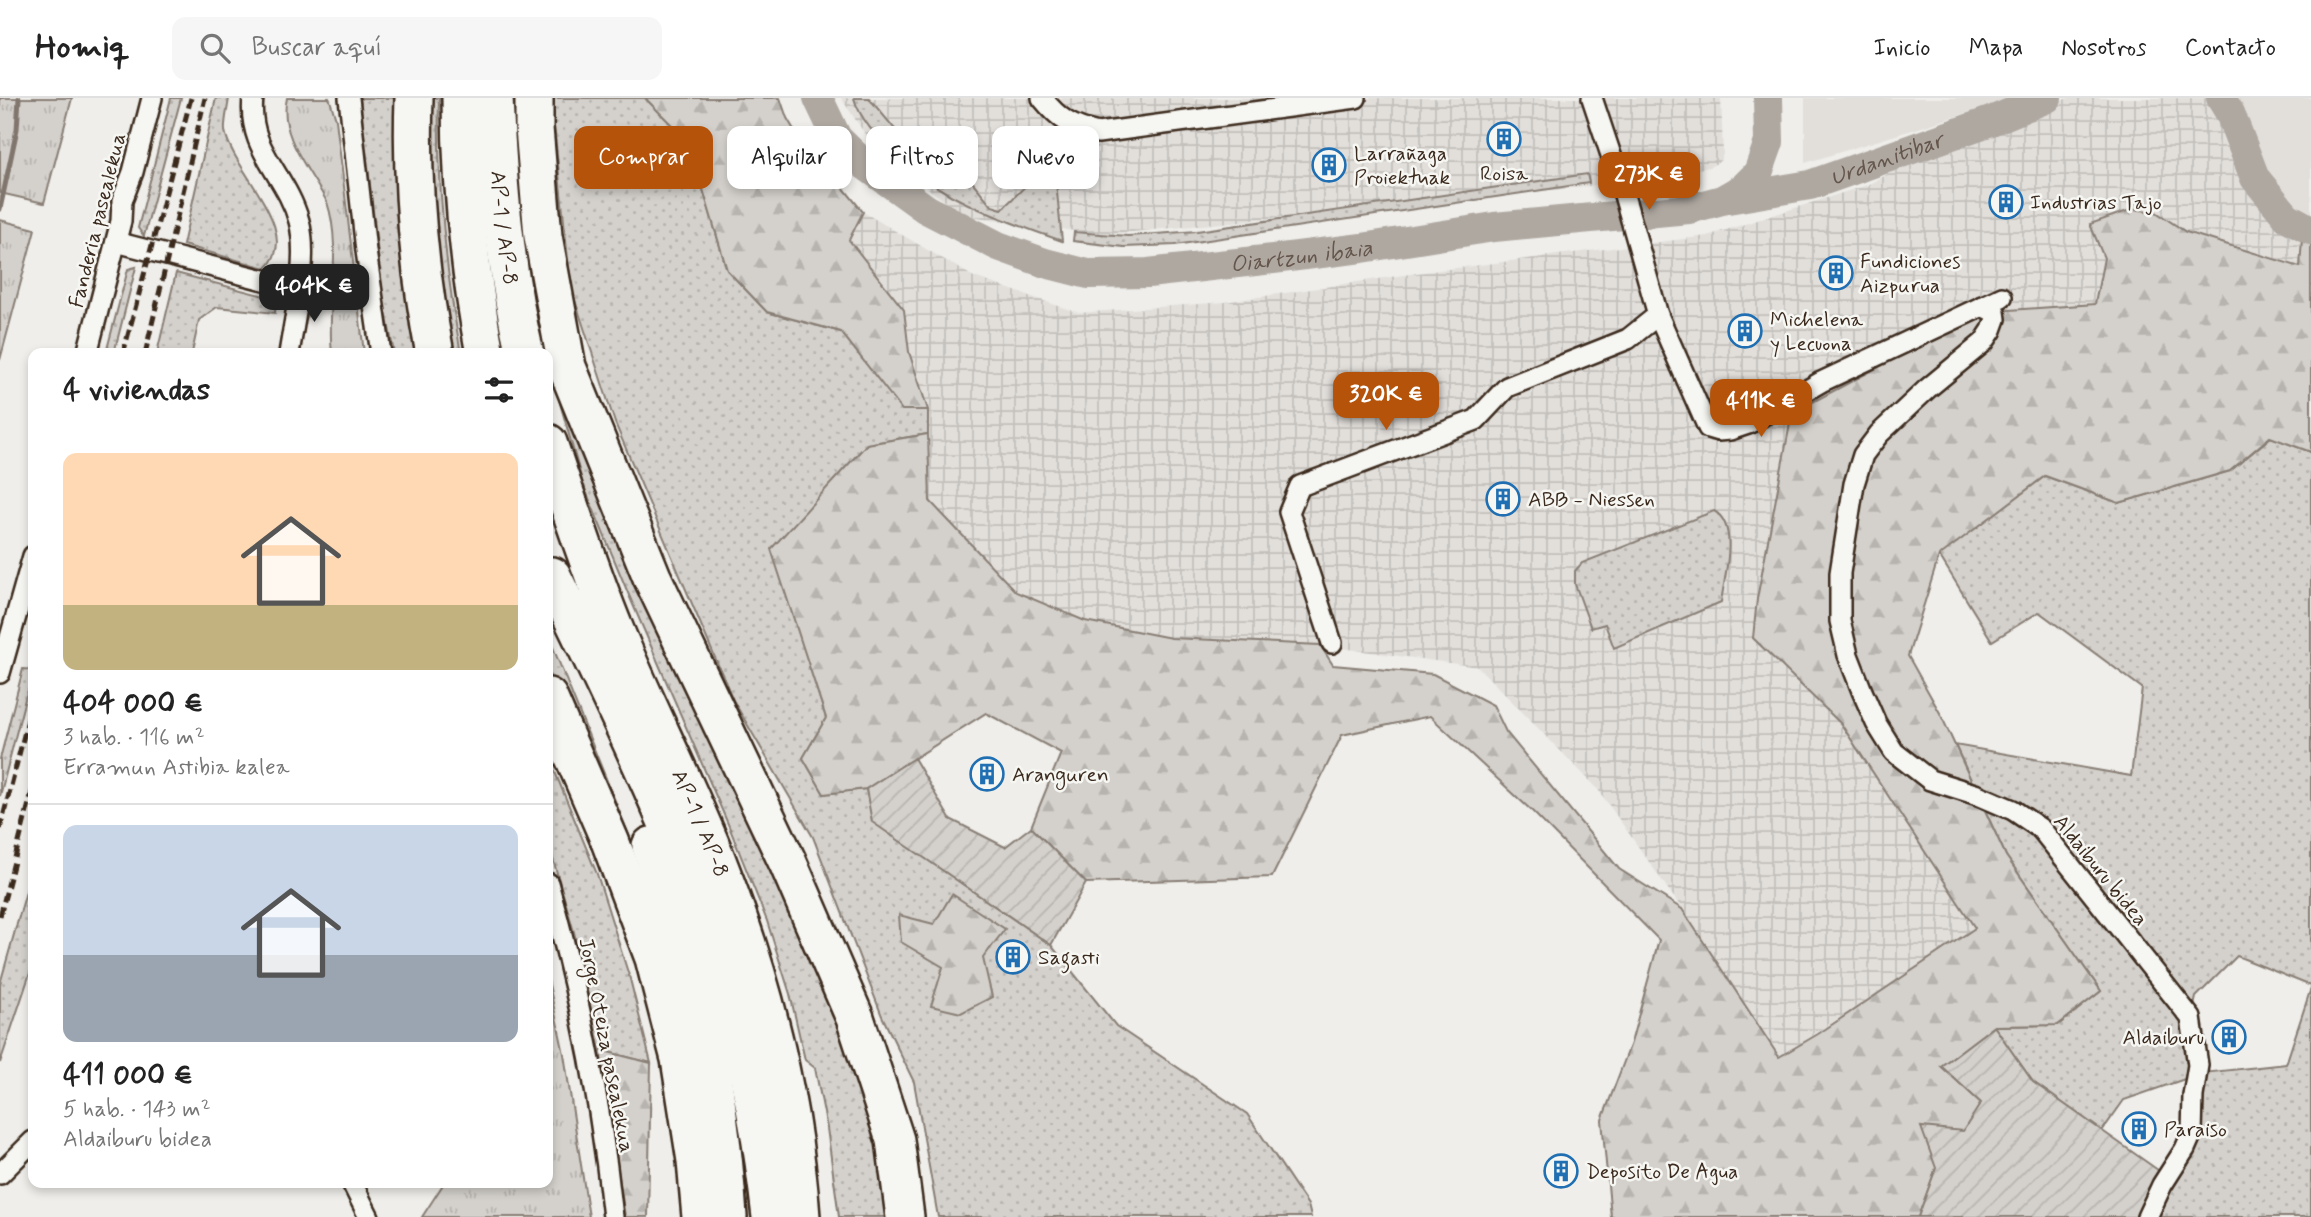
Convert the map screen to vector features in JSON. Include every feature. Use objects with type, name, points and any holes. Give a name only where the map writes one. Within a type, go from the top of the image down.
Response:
[{"type":"highway","points":[[415,98],[416,195],[434,348]]},
{"type":"highway","name":"AP-1 / AP-8","points":[[461,98],[463,192],[474,295],[484,348]]},
{"type":"highway","name":"AP-1 / AP-8","points":[[495,98],[499,187],[514,307],[524,348]]},
{"type":"highway","points":[[534,98],[543,236],[567,367],[652,577],[788,863],[855,1018],[895,1140],[905,1217]]},
{"type":"highway","name":"AP-1 / AP-8","points":[[553,457],[616,634],[721,870],[755,969],[779,1059],[793,1137],[801,1217]]},
{"type":"highway","points":[[553,577],[641,762],[692,883],[714,944],[751,1081],[764,1153],[771,1217]]},
{"type":"highway","points":[[553,580],[579,657],[668,891],[686,953],[702,1016],[715,1086],[728,1217]]},
{"type":"highway","points":[[553,709],[610,841],[654,958],[680,1059],[696,1161],[701,1217]]},
{"type":"highway","points":[[553,729],[642,963],[664,1061],[679,1163],[682,1217]]},
{"type":"street","name":"Fanderia pasealekua","points":[[89,348],[121,221],[122,201],[133,172],[152,98]]},
{"type":"street","points":[[253,98],[252,118],[257,141],[268,163],[286,188],[300,223],[303,242],[290,348]]},
{"type":"street","points":[[1042,98],[1057,116],[1078,128],[1098,133],[1261,105],[1356,98]]},
{"type":"street","points":[[1592,98],[1658,315],[1708,428],[1730,430],[1748,424],[1821,382],[2002,297]]},
{"type":"street","points":[[348,100],[380,348]]},
{"type":"street","points":[[116,242],[299,289]]},
{"type":"street","name":"Aldaiburu bidea","points":[[1982,306],[1995,312],[1996,319],[1984,342],[1879,433],[1863,455],[1854,484],[1840,573],[1840,621],[1848,655],[1875,723],[1894,752],[1930,780],[1978,795],[2013,810],[2041,829],[2191,1018],[2198,1065],[2193,1096],[2192,1133],[2147,1217]]},
{"type":"street","points":[[1332,643],[1289,512],[1300,486],[1476,419],[1507,387],[1628,339],[1658,315]]},
{"type":"street","points":[[0,673],[28,574]]},
{"type":"street","name":"Jorge Oteiza pasealekua","points":[[553,903],[589,1056],[613,1217]]},
{"type":"street","points":[[0,1174],[28,1145]]},
{"type":"street","points":[[354,1188],[369,1217]]},
{"type":"shaded area","points":[[841,98],[1721,98],[1723,154],[1720,161],[1710,167],[1590,186],[1103,235],[962,215],[929,189],[978,189],[978,126],[866,126],[866,136]]},
{"type":"shaded area","points":[[1805,98],[2016,98],[1805,163]]},
{"type":"shaded area","points":[[2068,98],[2210,98],[2247,184],[2262,209],[2302,239],[2300,267],[2186,232],[2156,212],[2091,224],[2104,258],[2095,304],[2009,310],[1792,413],[1757,599],[1754,638],[1841,724],[1975,928],[1779,1058],[1682,909],[1597,788],[1478,667],[1320,645],[1171,638],[1085,621],[1016,592],[930,500],[928,410],[909,352],[904,310],[849,240],[863,212],[974,277],[1079,313],[1225,302],[1417,273],[1707,236],[1867,185],[1921,157]]},
{"type":"shaded area","points":[[2233,98],[2311,98],[2311,221],[2284,201],[2270,184]]},
{"type":"green space","points":[[0,98],[72,98],[44,203],[0,193]]},
{"type":"green space","points":[[171,98],[181,98],[144,236],[138,228]]},
{"type":"green space","points":[[216,98],[229,98],[225,131],[230,147],[262,200],[277,236],[275,253],[266,268],[183,245]]},
{"type":"green space","points":[[287,98],[330,100],[336,120],[363,348],[332,348],[332,220],[327,202],[291,139],[285,112]]},
{"type":"green space","points":[[360,98],[398,98],[418,348],[393,348],[383,298]]},
{"type":"green space","points":[[426,98],[439,98],[443,226],[460,348],[451,348],[432,222]]},
{"type":"green space","points":[[551,98],[645,98],[673,126],[574,126],[574,189],[703,189],[727,270],[767,312],[841,332],[902,409],[928,410],[928,434],[867,444],[772,549],[826,718],[803,758],[824,794],[866,789],[873,822],[1051,945],[1116,1026],[1247,1114],[1308,1205],[1311,1217],[938,1217],[914,1082],[882,1016],[813,837],[733,700],[615,423],[571,288]]},
{"type":"green space","points":[[645,98],[780,98],[792,126],[727,126],[727,189],[844,189],[863,212],[849,240],[904,310],[909,352],[928,410],[902,410],[841,332],[767,312],[727,270],[703,189],[713,189],[713,126],[673,126]]},
{"type":"green space","points":[[854,98],[869,98],[892,126],[869,126]]},
{"type":"green space","points":[[1587,174],[1589,183],[1175,245],[1124,247],[1073,241],[1074,232],[1128,236],[1197,231]]},
{"type":"green space","points":[[941,189],[978,189],[992,206],[1002,209],[1023,189],[1057,189],[1062,241],[990,214]]},
{"type":"green space","points":[[2133,209],[2156,212],[2186,232],[2300,267],[2302,239],[2311,244],[2311,452],[2270,437],[2230,471],[2119,503],[2045,476],[1939,556],[1908,656],[1940,713],[2006,856],[2101,991],[2058,1025],[1994,1026],[1941,1066],[1981,1103],[1964,1132],[1936,1168],[1918,1217],[1611,1217],[1602,1120],[1631,1043],[1659,940],[1533,812],[1430,716],[1342,735],[1272,877],[1086,883],[1031,827],[1061,753],[986,713],[866,789],[824,794],[803,758],[826,718],[771,549],[867,444],[928,434],[930,501],[1016,592],[1085,621],[1171,638],[1320,645],[1333,665],[1433,674],[1493,705],[1506,732],[1619,869],[1682,909],[1779,1057],[1818,1034],[1975,928],[1841,724],[1753,638],[1757,599],[1792,413],[1965,321],[2009,310],[2095,304],[2104,258],[2090,224]]},
{"type":"green space","points":[[0,220],[35,229],[0,360]]},
{"type":"green space","points":[[136,267],[115,348],[107,348],[128,269]]},
{"type":"green space","points":[[176,273],[272,298],[276,302],[275,313],[217,307],[199,320],[193,348],[158,348]]},
{"type":"green space","points":[[553,375],[668,650],[825,983],[863,1095],[881,1165],[889,1217],[839,1217],[827,1128],[815,1068],[805,1060],[790,994],[767,921],[583,484]]},
{"type":"green space","points":[[2271,437],[2311,452],[2311,986],[2237,956],[2196,997],[2186,1045],[2203,1073],[2286,1064],[2311,988],[2311,1217],[2144,1217],[2195,1123],[2202,1073],[2124,1100],[2102,1131],[2033,1082],[1994,1026],[2058,1025],[2101,991],[2006,856],[1955,745],[2131,776],[2142,688],[2039,612],[1992,641],[1939,555],[2045,476],[2119,503],[2230,471]]},
{"type":"green space","points":[[1714,511],[1722,518],[1728,540],[1721,602],[1614,648],[1605,624],[1591,628],[1575,584],[1575,571],[1582,563]]},
{"type":"green space","points":[[553,647],[639,860],[663,935],[553,683]]},
{"type":"green space","points":[[23,669],[28,670],[28,691],[0,796],[0,759]]},
{"type":"green space","points":[[914,758],[950,819],[1005,847],[1031,827],[1086,883],[1051,945],[872,822],[866,789]]},
{"type":"green space","points":[[553,767],[597,874],[630,979],[651,1063],[600,1050],[574,932],[553,859]]},
{"type":"green space","points":[[28,885],[28,979],[0,1063],[0,984]]},
{"type":"green space","points":[[952,894],[1005,929],[983,958],[992,997],[961,1013],[931,1006],[943,967],[901,942],[899,915],[934,924]]},
{"type":"green space","points":[[553,1003],[564,1054],[589,1217],[422,1217],[441,1188],[553,1188]]},
{"type":"green space","points":[[1994,1026],[2033,1082],[2165,1175],[2144,1217],[1918,1217],[1936,1168],[1921,1127],[1963,1131],[1981,1103],[1941,1066]]},
{"type":"green space","points":[[600,1050],[651,1063],[648,1217],[625,1217]]},
{"type":"waterway","points":[[0,209],[17,129],[19,98]]},
{"type":"waterway","name":"Oiartzun ibaia","points":[[818,98],[837,138],[865,165],[926,209],[998,246],[1045,263],[1088,274],[1148,273],[1362,248],[1494,227],[1689,209],[1722,200],[1743,188],[1758,173],[1769,142],[1768,98]]},
{"type":"waterway","name":"Urdanitibar","points":[[1728,199],[1810,185],[1991,121],[2047,98]]},
{"type":"waterway","name":"Urdanitibar","points":[[2221,98],[2230,113],[2255,178],[2287,217],[2311,230]]},
{"type":"railway","points":[[125,348],[191,98]]},
{"type":"railway","points":[[146,348],[205,98]]},
{"type":"railway","points":[[0,829],[28,720]]},
{"type":"railway","points":[[0,916],[28,807]]},
{"type":"place","name":"Roisa","points":[[1504,139]]},
{"type":"place","name":"Larrañaga Proiektuak","points":[[1329,165]]},
{"type":"place","name":"Industrias Tajo","points":[[2006,202]]},
{"type":"place","name":"Fundiciones Aizpurua","points":[[1836,273]]},
{"type":"place","name":"Michelena y Lecuona","points":[[1745,331]]},
{"type":"place","name":"ABB - Niessen","points":[[1503,499]]},
{"type":"place","name":"Aranguren","points":[[987,774]]},
{"type":"place","name":"Sagasti","points":[[1013,957]]},
{"type":"place","name":"Aldaiburu","points":[[2229,1037]]},
{"type":"place","name":"Paraiso","points":[[2139,1129]]},
{"type":"place","name":"Deposito De Agua","points":[[1561,1171]]}]
